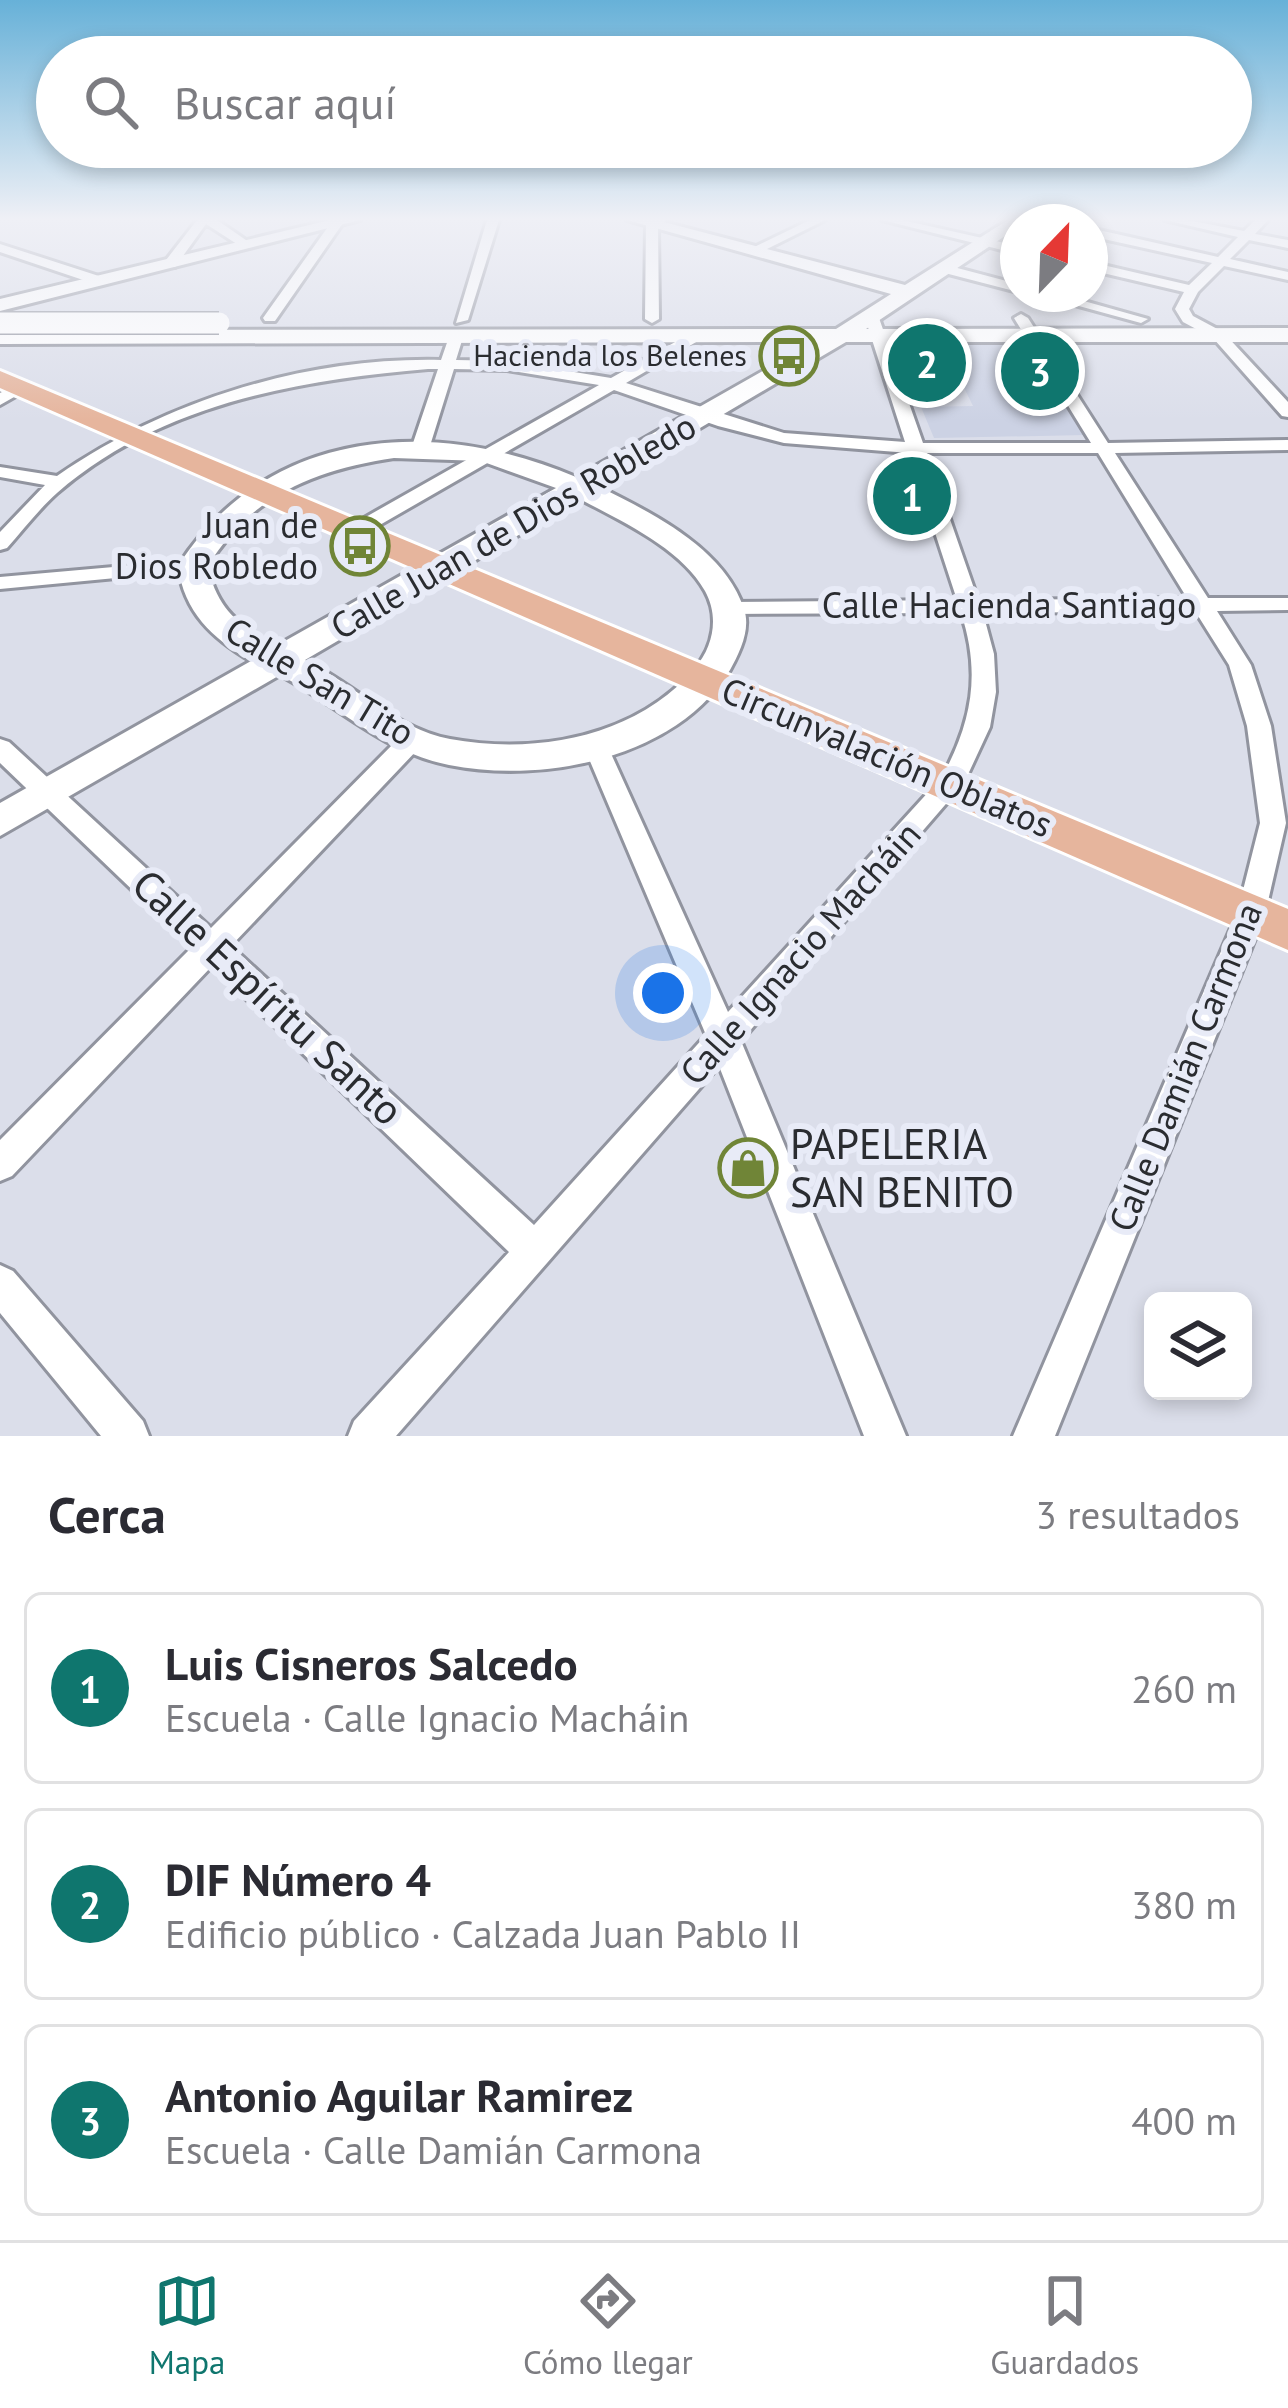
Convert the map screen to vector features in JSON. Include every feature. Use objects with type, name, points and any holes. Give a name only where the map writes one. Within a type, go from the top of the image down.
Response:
[{"type":"main road","points":[[1,334],[144,431]]},
{"type":"main road","points":[[7,389],[144,431],[459,571]]},
{"type":"main road","points":[[268,484],[371,522],[459,571]]},
{"type":"main road","name":"Circunvalación Oblatos","points":[[459,571],[1269,922]]},
{"type":"street","points":[[0,305],[75,287]]},
{"type":"street","points":[[270,318],[292,287]]},
{"type":"street","points":[[420,449],[472,287]]},
{"type":"street","points":[[651,287],[652,319]]},
{"type":"street","points":[[889,287],[911,293]]},
{"type":"street","points":[[877,335],[920,287]]},
{"type":"street","points":[[1179,287],[1192,290]]},
{"type":"street","points":[[1195,287],[1182,309],[1188,319],[1218,335],[1288,412]]},
{"type":"street","points":[[1108,311],[1141,319]]},
{"type":"street","points":[[1,334],[4,328],[26,319],[270,318],[838,339],[1141,319],[1288,319]]},
{"type":"street","points":[[1,334],[404,334],[459,327],[652,319],[877,335]]},
{"type":"street","points":[[1,334],[367,320]]},
{"type":"street","points":[[216,327],[404,334]]},
{"type":"street","points":[[1026,327],[1288,334]]},
{"type":"street","name":"Calle Damián Carmona","points":[[1026,327],[1240,665],[1259,726],[1273,823],[1269,922],[1034,1436]]},
{"type":"street","points":[[371,522],[698,335]]},
{"type":"street","name":"Calle Ignacio Macháin","points":[[369,1436],[951,783],[975,741],[990,681],[970,604],[877,335]]},
{"type":"street","name":"Calle Juan de Dios Robledo","points":[[0,821],[279,662],[459,571],[574,488],[838,339]]},
{"type":"street","points":[[0,544],[59,482],[144,431],[330,374],[450,362],[538,368],[612,383],[808,441],[912,446],[1288,445]]},
{"type":"street","points":[[0,583],[194,566],[218,526],[268,484],[342,458],[420,449],[487,455],[574,488],[679,546],[713,579],[730,608],[727,641],[706,679]]},
{"type":"street","points":[[0,472],[59,482]]},
{"type":"street","name":"Calle San Tito","points":[[194,566],[206,610],[248,646],[411,741],[519,756],[596,747],[662,718],[706,679]]},
{"type":"street","name":"Calle Hacienda Santiago","points":[[730,608],[1288,604]]},
{"type":"street","points":[[0,1164],[411,741]]},
{"type":"street","points":[[596,747],[724,1039],[885,1436]]},
{"type":"street","name":"Calle Espíritu Santo","points":[[0,748],[216,945],[534,1250]]},
{"type":"street","points":[[0,1284],[128,1436]]},
{"type":"shaded area","points":[[942,343],[1027,344],[1086,435],[934,438],[921,407],[973,406]]},
{"type":"building","points":[[918,346],[943,346],[957,373],[907,373],[899,353],[921,353]]},
{"type":"place","name":"Hacienda los Belenes","points":[[789,356]]},
{"type":"place","name":"DIF Número 4","points":[[927,363]]},
{"type":"place","name":"Antonio Aguilar Ramirez","points":[[1040,371]]},
{"type":"place","name":"Luis Cisneros Salcedo","points":[[912,496]]},
{"type":"place","name":"Juan de Dios Robledo","points":[[360,546]]},
{"type":"place","name":"PAPELERIA SAN BENITO","points":[[748,1168]]}]
